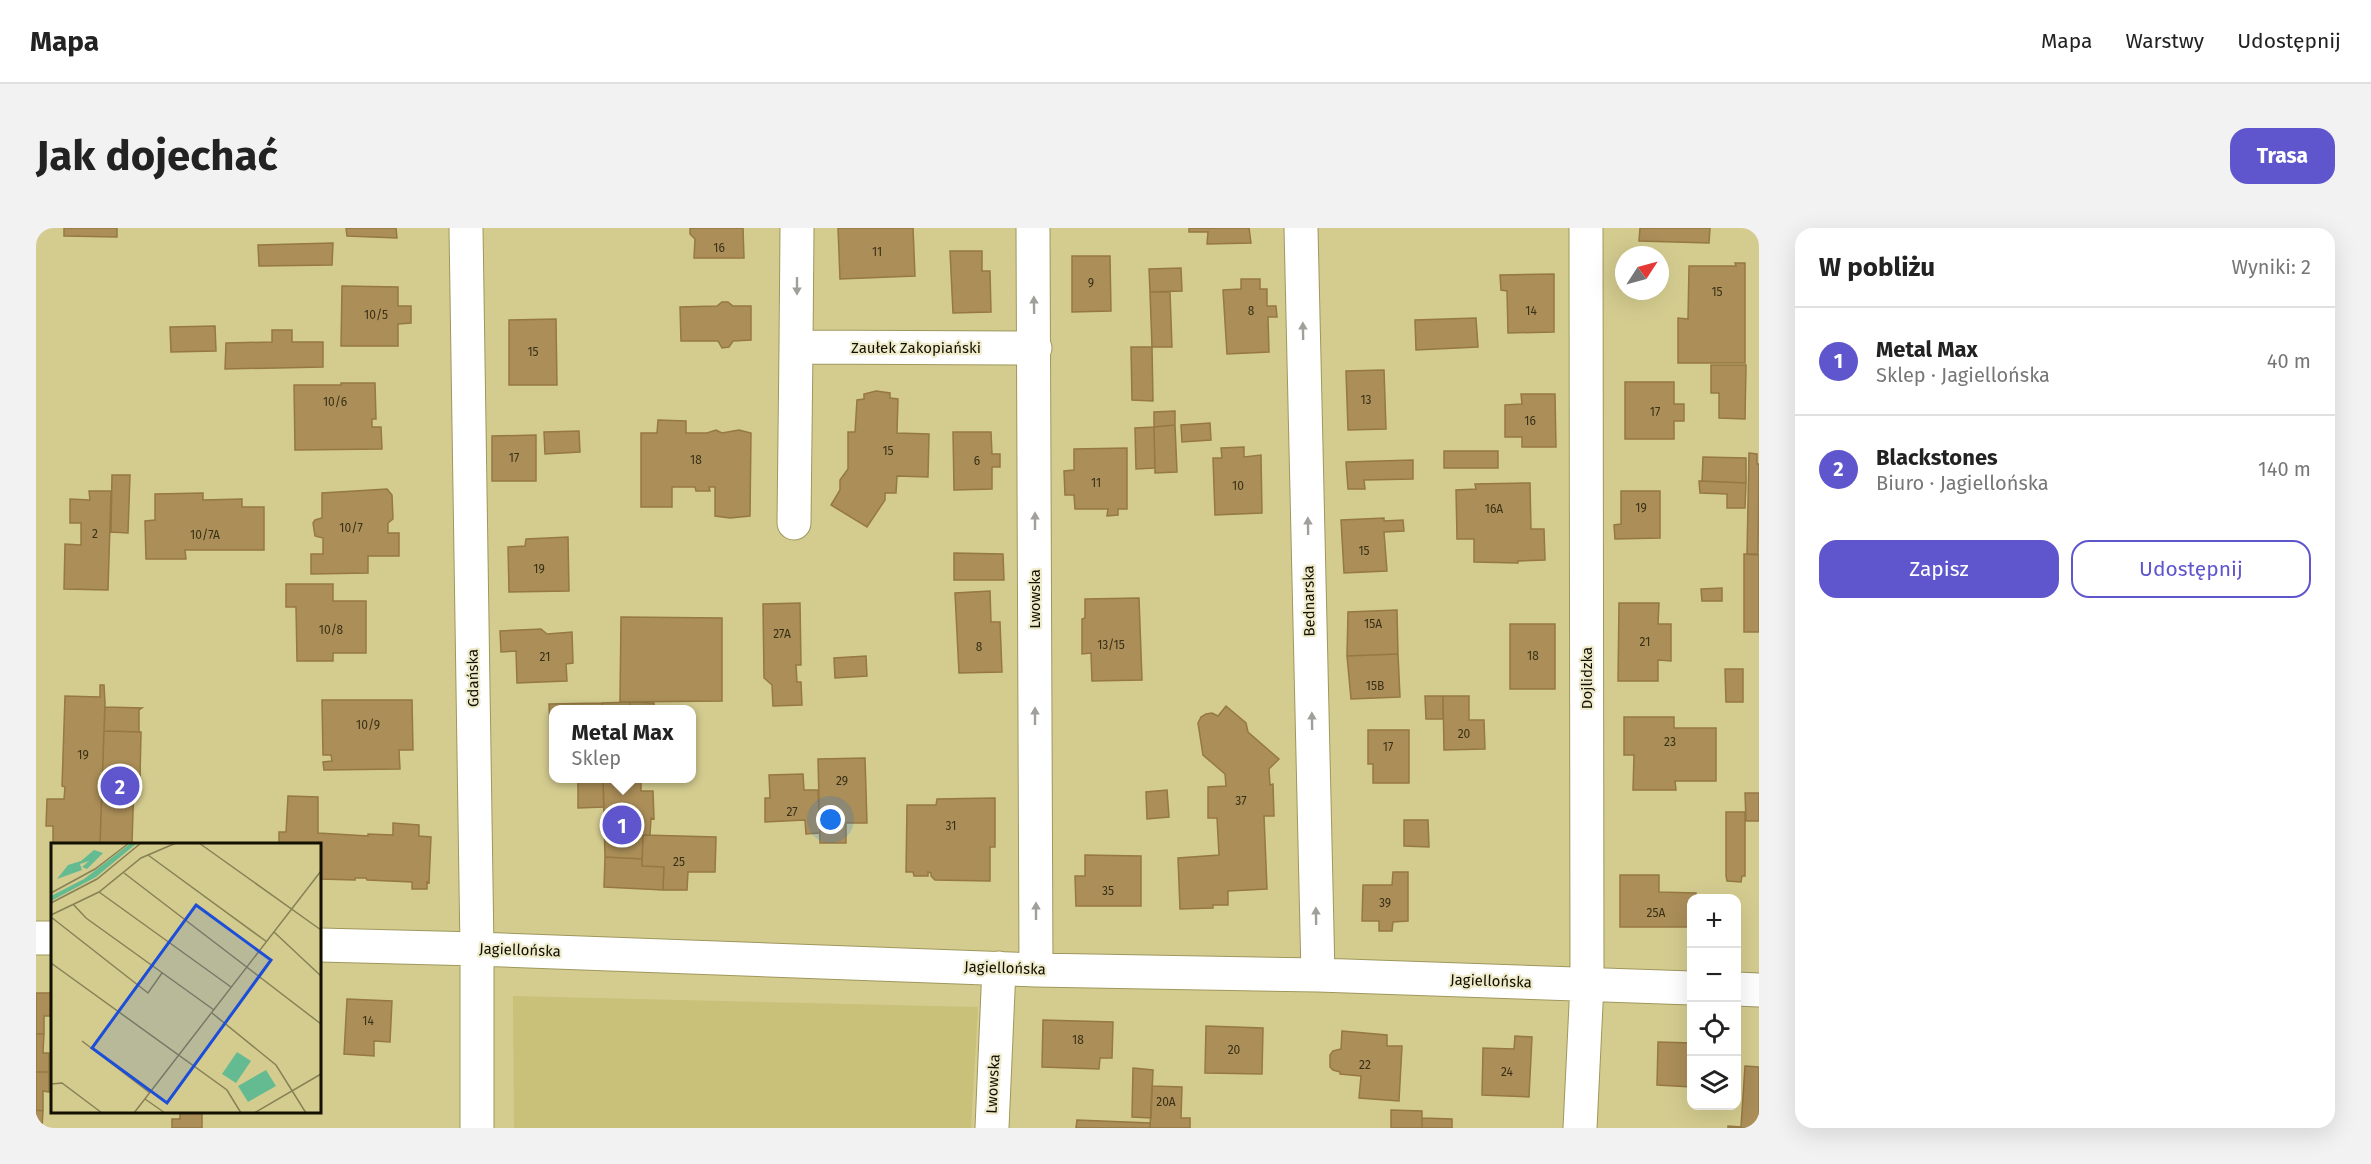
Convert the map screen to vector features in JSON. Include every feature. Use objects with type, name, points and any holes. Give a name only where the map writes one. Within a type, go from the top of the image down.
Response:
[{"type":"street","name":"Gdańska","points":[[466,228],[477,949],[477,1128]]},
{"type":"street","points":[[794,523],[797,228]]},
{"type":"street","name":"Lwowska","points":[[1034,228],[1036,970]]},
{"type":"street","name":"Bednarska","points":[[1301,228],[1318,975]]},
{"type":"street","name":"Dojlidzka","points":[[1581,1128],[1587,984],[1586,228]]},
{"type":"street","name":"Zaułek Zakopiański","points":[[796,347],[1035,348]]},
{"type":"street","name":"Jagiellońska","points":[[321,945],[1036,970],[1318,975],[1687,988]]},
{"type":"street","name":"Lwowska","points":[[992,1128],[999,968]]},
{"type":"street","points":[[1741,989],[1759,990]]},
{"type":"shaded area","points":[[513,996],[978,1007],[971,1128],[514,1128]]},
{"type":"building","points":[[64,228],[117,228],[117,237],[64,236]]},
{"type":"building","points":[[346,228],[396,228],[397,238],[347,236]]},
{"type":"building","points":[[690,228],[743,228],[744,258],[694,258],[695,239],[690,234]]},
{"type":"building","points":[[838,228],[913,228],[915,276],[840,279]]},
{"type":"building","points":[[1189,228],[1249,228],[1251,243],[1207,244],[1208,232],[1189,232]]},
{"type":"building","points":[[1640,228],[1710,228],[1709,243],[1639,241]]},
{"type":"building","points":[[333,243],[332,265],[259,266],[258,245]]},
{"type":"building","points":[[950,251],[982,251],[982,271],[990,271],[991,312],[953,313]]},
{"type":"building","points":[[1072,256],[1110,256],[1111,311],[1072,312]]},
{"type":"building","points":[[1735,263],[1745,263],[1745,363],[1678,363],[1678,318],[1688,319],[1689,266],[1736,266]]},
{"type":"building","points":[[1181,268],[1182,291],[1150,292],[1149,269]]},
{"type":"building","points":[[1554,274],[1554,332],[1508,333],[1507,291],[1501,290],[1500,275]]},
{"type":"building","points":[[1241,279],[1260,279],[1260,289],[1267,289],[1267,306],[1276,306],[1277,317],[1268,317],[1269,352],[1227,354],[1223,290],[1241,289]]},
{"type":"building","points":[[342,286],[398,287],[398,306],[411,306],[411,323],[398,324],[398,346],[341,346]]},
{"type":"building","points":[[1150,292],[1170,292],[1172,347],[1152,347]]},
{"type":"building","points":[[722,302],[728,302],[733,306],[751,306],[751,340],[733,341],[729,347],[722,348],[718,341],[681,341],[680,307],[717,306]]},
{"type":"building","points":[[1476,318],[1478,347],[1416,350],[1415,320]]},
{"type":"building","points":[[556,319],[557,385],[509,385],[509,320]]},
{"type":"building","points":[[215,326],[216,351],[171,352],[170,327]]},
{"type":"building","points":[[272,330],[292,330],[292,342],[323,342],[323,367],[225,369],[226,343],[272,342]]},
{"type":"building","points":[[1131,347],[1152,347],[1153,401],[1132,400]]},
{"type":"building","points":[[1711,365],[1746,365],[1745,419],[1719,418],[1719,393],[1711,393]]},
{"type":"building","points":[[1384,370],[1386,429],[1348,430],[1346,371]]},
{"type":"building","points":[[1625,382],[1674,382],[1674,404],[1684,404],[1684,421],[1674,421],[1674,439],[1625,439]]},
{"type":"building","points":[[341,383],[375,383],[376,419],[372,419],[372,427],[381,427],[382,449],[295,450],[294,385],[341,385]]},
{"type":"building","points":[[876,391],[890,393],[890,398],[898,399],[897,433],[929,434],[928,477],[897,476],[896,493],[885,493],[885,500],[867,527],[831,505],[840,490],[840,480],[848,469],[848,432],[855,432],[857,400],[864,399],[864,394]]},
{"type":"building","points":[[1521,394],[1555,394],[1556,447],[1522,447],[1522,437],[1505,437],[1505,405],[1522,404]]},
{"type":"building","points":[[1175,411],[1175,425],[1154,427],[1154,412]]},
{"type":"building","points":[[658,420],[686,421],[686,433],[707,433],[716,430],[722,433],[739,430],[751,433],[750,516],[730,518],[715,516],[715,487],[709,487],[710,491],[696,491],[695,487],[672,487],[672,507],[641,507],[641,433],[657,433]]},
{"type":"building","points":[[1210,423],[1211,440],[1182,442],[1181,425]]},
{"type":"building","points":[[1175,425],[1177,472],[1155,473],[1154,427]]},
{"type":"building","points":[[1154,427],[1155,468],[1136,469],[1135,428]]},
{"type":"building","points":[[579,431],[580,452],[545,454],[544,432]]},
{"type":"building","points":[[953,432],[991,432],[992,454],[1000,454],[1000,467],[992,467],[992,489],[954,490]]},
{"type":"building","points":[[536,435],[536,481],[492,481],[492,436]]},
{"type":"building","points":[[1244,447],[1244,457],[1261,455],[1262,513],[1215,515],[1213,458],[1222,458],[1221,448]]},
{"type":"building","points":[[1127,448],[1127,509],[1118,509],[1118,515],[1107,516],[1108,509],[1075,509],[1074,495],[1065,495],[1064,471],[1074,470],[1074,449]]},
{"type":"building","points":[[1444,451],[1498,451],[1498,468],[1444,468]]},
{"type":"building","points":[[1749,453],[1757,454],[1757,464],[1759,464],[1758,554],[1747,554]]},
{"type":"building","points":[[1703,457],[1746,458],[1746,483],[1702,481]]},
{"type":"building","points":[[1413,460],[1413,479],[1364,480],[1365,489],[1348,489],[1346,462]]},
{"type":"building","points":[[112,475],[130,475],[128,533],[111,532]]},
{"type":"building","points":[[1699,481],[1746,483],[1745,508],[1727,508],[1727,494],[1700,493]]},
{"type":"building","points":[[1530,483],[1531,529],[1544,529],[1545,560],[1518,561],[1518,563],[1474,562],[1474,539],[1457,539],[1456,490],[1476,489],[1475,484]]},
{"type":"building","points":[[387,489],[392,495],[393,519],[388,523],[388,533],[399,533],[399,556],[368,556],[368,573],[311,574],[311,554],[323,554],[323,538],[315,536],[313,523],[322,518],[322,493]]},
{"type":"building","points":[[89,491],[111,491],[108,590],[64,589],[65,544],[81,545],[81,523],[70,523],[70,499],[90,500]]},
{"type":"building","points":[[1621,491],[1660,491],[1660,538],[1615,539],[1614,525],[1621,524]]},
{"type":"building","points":[[203,493],[203,500],[242,499],[242,507],[264,507],[264,550],[185,550],[186,559],[146,559],[145,521],[155,520],[155,494]]},
{"type":"building","points":[[1384,518],[1384,521],[1403,520],[1404,531],[1384,532],[1387,571],[1344,573],[1341,520]]},
{"type":"building","points":[[568,537],[569,591],[509,592],[508,547],[525,546],[526,539]]},
{"type":"building","points":[[954,553],[1003,554],[1004,580],[954,580]]},
{"type":"building","points":[[1744,554],[1759,555],[1759,632],[1744,632]]},
{"type":"building","points":[[286,584],[333,584],[333,601],[366,601],[366,653],[333,653],[333,661],[297,661],[296,607],[286,607]]},
{"type":"building","points":[[1722,588],[1722,601],[1702,601],[1701,589]]},
{"type":"building","points":[[990,591],[991,622],[1000,622],[1002,672],[959,673],[955,593]]},
{"type":"building","points":[[1139,598],[1142,680],[1092,681],[1091,653],[1082,654],[1082,619],[1085,618],[1085,599]]},
{"type":"building","points":[[800,603],[801,665],[796,665],[797,682],[801,682],[802,705],[773,706],[772,685],[764,678],[763,604]]},
{"type":"building","points":[[1619,603],[1659,603],[1658,624],[1671,624],[1671,661],[1658,660],[1658,681],[1618,681]]},
{"type":"building","points":[[1397,610],[1398,654],[1347,656],[1348,612]]},
{"type":"building","points":[[621,617],[722,618],[722,701],[620,702]]},
{"type":"building","points":[[1510,624],[1555,624],[1555,689],[1510,689]]},
{"type":"building","points":[[541,629],[547,634],[572,632],[573,663],[566,664],[567,681],[517,683],[516,651],[501,652],[500,631]]},
{"type":"building","points":[[1398,654],[1400,697],[1351,699],[1347,656]]},
{"type":"building","points":[[866,656],[867,676],[835,678],[834,658]]},
{"type":"building","points":[[1725,669],[1743,669],[1743,702],[1726,702]]},
{"type":"building","points":[[100,685],[104,685],[100,843],[53,843],[53,826],[46,826],[47,799],[64,799],[65,787],[62,786],[65,696],[100,697]]},
{"type":"building","points":[[1425,696],[1443,696],[1443,719],[1426,719]]},
{"type":"building","points":[[1443,696],[1469,696],[1469,720],[1484,720],[1485,749],[1444,750]]},
{"type":"building","points":[[322,700],[412,700],[413,750],[399,750],[400,769],[324,770],[323,762],[332,761],[331,755],[323,755]]},
{"type":"building","points":[[630,702],[654,703],[654,705],[630,705]]},
{"type":"building","points":[[630,702],[630,705],[602,705],[602,703]]},
{"type":"building","points":[[602,703],[602,705],[549,705]]},
{"type":"building","points":[[1226,706],[1246,723],[1248,732],[1279,759],[1269,769],[1270,785],[1273,784],[1274,816],[1264,816],[1267,889],[1228,891],[1228,905],[1180,909],[1178,858],[1219,855],[1217,818],[1208,818],[1208,787],[1226,786],[1225,774],[1203,755],[1198,723],[1206,714],[1212,713],[1218,716]]},
{"type":"building","points":[[105,707],[142,708],[139,710],[139,732],[104,731]]},
{"type":"building","points":[[1624,717],[1674,717],[1674,728],[1716,728],[1716,781],[1675,781],[1676,790],[1633,790],[1634,755],[1624,755]]},
{"type":"building","points":[[1368,730],[1409,730],[1409,783],[1373,783],[1373,764],[1368,764]]},
{"type":"building","points":[[104,731],[141,732],[140,779],[134,779],[132,843],[100,843]]},
{"type":"building","points":[[865,758],[867,823],[846,823],[846,843],[820,843],[818,759]]},
{"type":"building","points":[[803,774],[804,790],[818,790],[820,833],[806,834],[805,820],[765,822],[765,798],[770,798],[769,775]]},
{"type":"building","points":[[578,783],[603,783],[604,807],[578,808]]},
{"type":"building","points":[[603,783],[641,783],[641,791],[653,791],[654,819],[651,818],[650,835],[643,835],[642,859],[605,857]]},
{"type":"building","points":[[1167,790],[1169,817],[1147,819],[1146,792]]},
{"type":"building","points":[[1745,793],[1759,793],[1759,821],[1746,821]]},
{"type":"building","points":[[288,796],[318,797],[318,833],[393,835],[393,823],[419,825],[419,836],[431,837],[427,889],[412,889],[412,882],[367,880],[366,878],[321,879],[321,843],[279,843],[279,832],[286,832]]},
{"type":"building","points":[[995,798],[995,847],[990,847],[990,881],[935,880],[928,872],[928,876],[914,876],[913,872],[906,872],[907,805],[936,805],[937,799]]},
{"type":"building","points":[[1726,812],[1745,812],[1745,876],[1742,876],[1741,882],[1727,881]]},
{"type":"building","points":[[1404,820],[1428,820],[1429,847],[1404,846]]},
{"type":"building","points":[[643,835],[716,837],[715,872],[688,872],[687,890],[663,890],[664,867],[642,866]]},
{"type":"building","points":[[1085,855],[1141,856],[1141,906],[1076,906],[1075,876],[1085,876]]},
{"type":"building","points":[[605,857],[642,859],[642,866],[664,867],[663,890],[604,887]]},
{"type":"building","points":[[1393,872],[1408,872],[1408,921],[1393,922],[1392,931],[1379,931],[1379,921],[1362,921],[1363,885],[1392,885]]},
{"type":"building","points":[[1620,875],[1659,875],[1659,892],[1696,893],[1687,894],[1687,927],[1620,927]]},
{"type":"building","points":[[36,993],[51,993],[50,1016],[44,1016],[44,1034],[36,1034]]},
{"type":"building","points":[[347,999],[392,1001],[390,1042],[374,1041],[374,1056],[344,1054]]},
{"type":"building","points":[[1043,1020],[1113,1022],[1112,1058],[1100,1058],[1099,1069],[1042,1067]]},
{"type":"building","points":[[1206,1026],[1263,1028],[1262,1074],[1205,1073]]},
{"type":"building","points":[[1342,1031],[1387,1035],[1387,1046],[1402,1046],[1399,1101],[1359,1098],[1361,1076],[1340,1074],[1330,1067],[1330,1055],[1333,1051],[1341,1049]]},
{"type":"building","points":[[36,1034],[44,1034],[43,1053],[49,1053],[49,1072],[36,1072]]},
{"type":"building","points":[[1515,1036],[1532,1037],[1529,1097],[1482,1095],[1483,1048],[1514,1049]]},
{"type":"building","points":[[1658,1042],[1687,1043],[1687,1087],[1657,1085]]},
{"type":"building","points":[[1745,1066],[1759,1067],[1759,1128],[1728,1128],[1728,1126],[1741,1127]]},
{"type":"building","points":[[1133,1068],[1153,1070],[1151,1118],[1132,1117]]},
{"type":"building","points":[[36,1072],[49,1072],[49,1092],[43,1091],[43,1111],[36,1110]]},
{"type":"building","points":[[1152,1086],[1182,1087],[1181,1118],[1190,1118],[1190,1128],[1150,1128]]},
{"type":"building","points":[[36,1110],[43,1111],[42,1128],[36,1128]]},
{"type":"building","points":[[1391,1110],[1422,1111],[1422,1128],[1391,1128]]},
{"type":"building","points":[[180,1113],[202,1113],[202,1128],[172,1128],[172,1119],[180,1119]]},
{"type":"building","points":[[1422,1118],[1452,1119],[1452,1128],[1422,1128]]},
{"type":"building","points":[[1077,1120],[1150,1123],[1150,1128],[1076,1128]]},
{"type":"place","name":"Blackstones","points":[[120,786]]},
{"type":"place","name":"Metal Max","points":[[622,825]]}]
